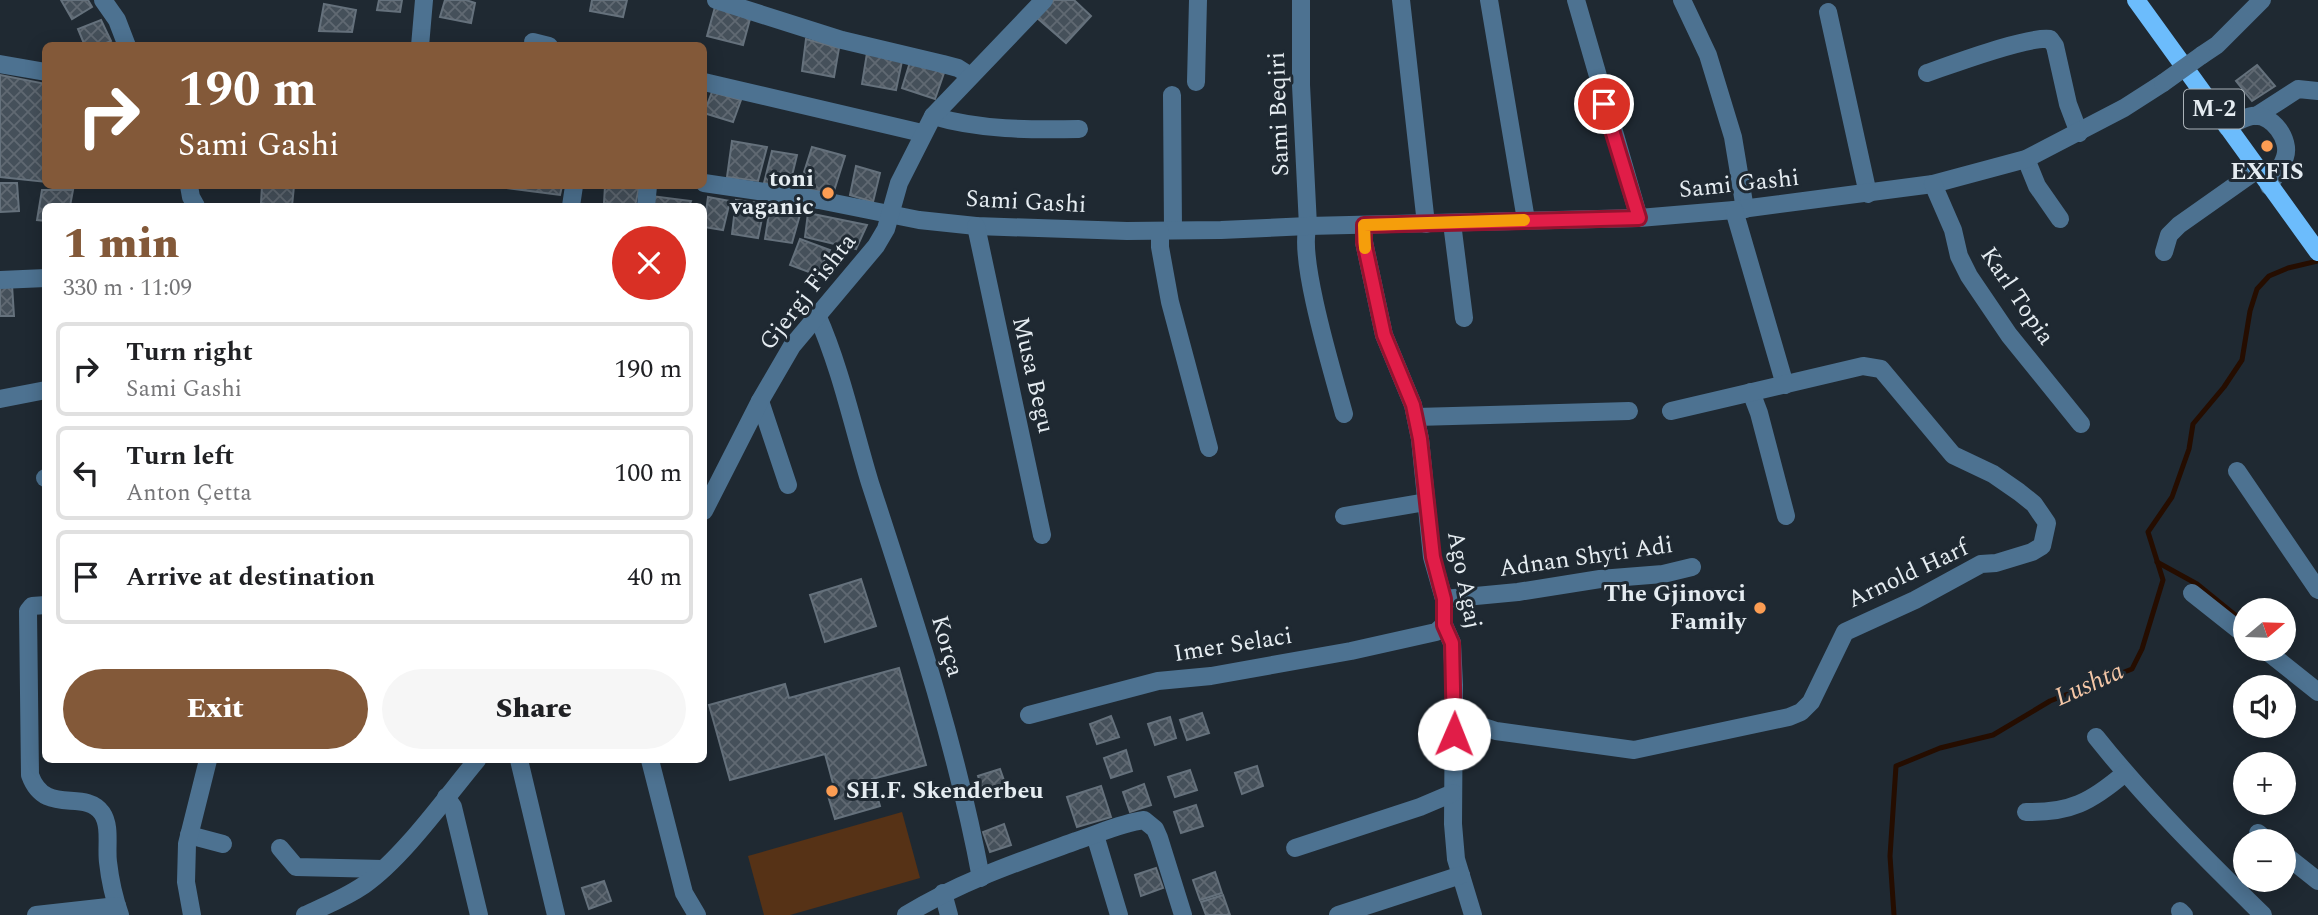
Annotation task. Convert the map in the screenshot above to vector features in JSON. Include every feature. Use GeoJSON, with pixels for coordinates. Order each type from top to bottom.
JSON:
{"type":"FeatureCollection","features":[{"type":"Feature","properties":{"kind":"main road","name":"M-2"},"geometry":{"type":"LineString","coordinates":[[2136,0],[2318,253]]}},
{"type":"Feature","properties":{"kind":"street"},"geometry":{"type":"LineString","coordinates":[[103,0],[117,20],[125,42]]}},
{"type":"Feature","properties":{"kind":"street"},"geometry":{"type":"LineString","coordinates":[[420,42],[424,0]]}},
{"type":"Feature","properties":{"kind":"street"},"geometry":{"type":"LineString","coordinates":[[716,0],[842,40],[943,64],[970,75]]}},
{"type":"Feature","properties":{"kind":"street","name":"Gjergj Fishta"},"geometry":{"type":"LineString","coordinates":[[707,505],[760,401],[792,346],[876,246],[886,229],[899,183],[922,133],[933,116],[1044,0]]}},
{"type":"Feature","properties":{"kind":"street"},"geometry":{"type":"LineString","coordinates":[[1196,82],[1198,0]]}},
{"type":"Feature","properties":{"kind":"street","name":"Sami Beqiri"},"geometry":{"type":"LineString","coordinates":[[1301,0],[1301,85],[1308,226],[1304,239],[1320,326],[1344,414]]}},
{"type":"Feature","properties":{"kind":"street"},"geometry":{"type":"LineString","coordinates":[[1401,0],[1426,223]]}},
{"type":"Feature","properties":{"kind":"street"},"geometry":{"type":"LineString","coordinates":[[1489,0],[1526,220]]}},
{"type":"Feature","properties":{"kind":"street"},"geometry":{"type":"LineString","coordinates":[[1576,0],[1639,218]]}},
{"type":"Feature","properties":{"kind":"street"},"geometry":{"type":"LineString","coordinates":[[1682,0],[1708,55],[1733,137],[1739,210],[1785,385]]}},
{"type":"Feature","properties":{"kind":"street","name":"Sami Gashi"},"geometry":{"type":"LineString","coordinates":[[707,183],[891,213],[919,220],[976,226],[1221,230],[1639,218],[1739,210],[1933,184],[2026,159],[2079,133],[2163,83],[2217,45],[2262,0]]}},
{"type":"Feature","properties":{"kind":"street"},"geometry":{"type":"LineString","coordinates":[[1828,12],[1868,194]]}},
{"type":"Feature","properties":{"kind":"street"},"geometry":{"type":"LineString","coordinates":[[1927,73],[2031,41],[2050,39],[2055,46],[2068,104],[2079,133]]}},
{"type":"Feature","properties":{"kind":"street"},"geometry":{"type":"LineString","coordinates":[[0,64],[42,71]]}},
{"type":"Feature","properties":{"kind":"street"},"geometry":{"type":"LineString","coordinates":[[707,83],[922,133]]}},
{"type":"Feature","properties":{"kind":"street"},"geometry":{"type":"LineString","coordinates":[[2227,127],[2256,116],[2298,89],[2318,91]]}},
{"type":"Feature","properties":{"kind":"street"},"geometry":{"type":"LineString","coordinates":[[1172,95],[1167,230],[1160,247],[1170,302],[1209,448]]}},
{"type":"Feature","properties":{"kind":"street"},"geometry":{"type":"LineString","coordinates":[[933,116],[950,121],[1001,127],[1079,129]]}},
{"type":"Feature","properties":{"kind":"street"},"geometry":{"type":"LineString","coordinates":[[2256,116],[2273,123],[2287,143],[2285,159],[2269,186]]}},
{"type":"Feature","properties":{"kind":"street"},"geometry":{"type":"LineString","coordinates":[[2026,159],[2037,186],[2060,219]]}},
{"type":"Feature","properties":{"kind":"street"},"geometry":{"type":"LineString","coordinates":[[2164,252],[2169,235],[2179,225],[2257,170]]}},
{"type":"Feature","properties":{"kind":"street","name":"Karl Topia"},"geometry":{"type":"LineString","coordinates":[[1933,184],[1969,276],[2009,335],[2081,424]]}},
{"type":"Feature","properties":{"kind":"street"},"geometry":{"type":"LineString","coordinates":[[1452,223],[1464,318]]}},
{"type":"Feature","properties":{"kind":"street","name":"Ago Agaj"},"geometry":{"type":"LineString","coordinates":[[1364,225],[1364,242],[1384,335],[1400,370],[1416,417],[1420,439],[1433,557],[1444,599],[1444,625],[1452,643],[1456,859],[1473,915]]}},
{"type":"Feature","properties":{"kind":"street","name":"Musa Begu"},"geometry":{"type":"LineString","coordinates":[[976,226],[1042,535]]}},
{"type":"Feature","properties":{"kind":"street"},"geometry":{"type":"LineString","coordinates":[[0,280],[42,278]]}},
{"type":"Feature","properties":{"kind":"street","name":"Korça"},"geometry":{"type":"LineString","coordinates":[[817,315],[828,340],[925,654],[975,843],[981,878]]}},
{"type":"Feature","properties":{"kind":"street","name":"Arnold Harf"},"geometry":{"type":"LineString","coordinates":[[1454,717],[1496,731],[1634,750],[1789,717],[1801,712],[1811,702],[1845,632],[1915,600],[1981,564],[1996,563],[2032,552],[2042,546],[2047,523],[2034,504],[1993,474],[1953,455],[1881,369],[1863,366],[1671,411]]}},
{"type":"Feature","properties":{"kind":"street"},"geometry":{"type":"LineString","coordinates":[[0,399],[42,391]]}},
{"type":"Feature","properties":{"kind":"street"},"geometry":{"type":"LineString","coordinates":[[1751,392],[1787,516]]}},
{"type":"Feature","properties":{"kind":"street"},"geometry":{"type":"LineString","coordinates":[[760,401],[788,485]]}},
{"type":"Feature","properties":{"kind":"street"},"geometry":{"type":"LineString","coordinates":[[1416,417],[1629,411]]}},
{"type":"Feature","properties":{"kind":"street"},"geometry":{"type":"LineString","coordinates":[[2237,471],[2318,590]]}},
{"type":"Feature","properties":{"kind":"street","name":"Ago Agaj"},"geometry":{"type":"LineString","coordinates":[[1344,516],[1426,502]]}},
{"type":"Feature","properties":{"kind":"street","name":"Adnan Shyti Adi"},"geometry":{"type":"LineString","coordinates":[[1444,599],[1518,592],[1600,579],[1663,574],[1692,567]]}},
{"type":"Feature","properties":{"kind":"street"},"geometry":{"type":"LineString","coordinates":[[2192,593],[2233,625]]}},
{"type":"Feature","properties":{"kind":"street"},"geometry":{"type":"LineString","coordinates":[[36,915],[119,911],[108,862],[107,835],[102,813],[94,806],[83,803],[54,800],[34,786],[29,760],[37,649],[29,611],[32,606],[42,605]]}},
{"type":"Feature","properties":{"kind":"street","name":"Imer Selaci"},"geometry":{"type":"LineString","coordinates":[[1029,715],[1127,687],[1211,676],[1351,651],[1436,632],[1444,625]]}},
{"type":"Feature","properties":{"kind":"street"},"geometry":{"type":"LineString","coordinates":[[2280,662],[2318,692]]}},
{"type":"Feature","properties":{"kind":"street"},"geometry":{"type":"LineString","coordinates":[[2096,737],[2125,773],[2189,842],[2263,915]]}},
{"type":"Feature","properties":{"kind":"street"},"geometry":{"type":"LineString","coordinates":[[192,915],[186,882],[189,835],[207,763]]}},
{"type":"Feature","properties":{"kind":"street"},"geometry":{"type":"LineString","coordinates":[[305,915],[338,900],[365,884],[383,869],[474,763]]}},
{"type":"Feature","properties":{"kind":"street"},"geometry":{"type":"LineString","coordinates":[[520,763],[556,915]]}},
{"type":"Feature","properties":{"kind":"street"},"geometry":{"type":"LineString","coordinates":[[651,763],[684,893],[697,915]]}},
{"type":"Feature","properties":{"kind":"street"},"geometry":{"type":"LineString","coordinates":[[2026,812],[2052,813],[2076,806],[2106,789],[2125,773]]}},
{"type":"Feature","properties":{"kind":"street"},"geometry":{"type":"LineString","coordinates":[[1295,848],[1360,828],[1453,793]]}},
{"type":"Feature","properties":{"kind":"street"},"geometry":{"type":"LineString","coordinates":[[446,797],[453,807],[478,915]]}},
{"type":"Feature","properties":{"kind":"street"},"geometry":{"type":"LineString","coordinates":[[906,915],[943,893],[1095,835],[1144,820],[1150,823],[1159,838],[1183,915]]}},
{"type":"Feature","properties":{"kind":"street"},"geometry":{"type":"LineString","coordinates":[[189,835],[223,844]]}},
{"type":"Feature","properties":{"kind":"street"},"geometry":{"type":"LineString","coordinates":[[1095,835],[1118,915]]}},
{"type":"Feature","properties":{"kind":"street"},"geometry":{"type":"LineString","coordinates":[[280,848],[296,867],[383,869]]}},
{"type":"Feature","properties":{"kind":"street"},"geometry":{"type":"LineString","coordinates":[[2296,864],[2318,881]]}},
{"type":"Feature","properties":{"kind":"street"},"geometry":{"type":"LineString","coordinates":[[1338,915],[1461,875]]}},
{"type":"Feature","properties":{"kind":"street"},"geometry":{"type":"LineString","coordinates":[[943,893],[949,915]]}},
{"type":"Feature","properties":{"kind":"shaded area"},"geometry":{"type":"Polygon","coordinates":[[[902,812],[920,878],[790,915],[764,915],[748,856],[902,812]]]}},
{"type":"Feature","properties":{"kind":"building"},"geometry":{"type":"Polygon","coordinates":[[[61,0],[88,0],[92,7],[72,19],[61,0]]]}},
{"type":"Feature","properties":{"kind":"building"},"geometry":{"type":"Polygon","coordinates":[[[379,0],[402,0],[400,12],[377,10],[379,0]]]}},
{"type":"Feature","properties":{"kind":"building"},"geometry":{"type":"Polygon","coordinates":[[[445,0],[475,3],[471,23],[440,17],[445,0]]]}},
{"type":"Feature","properties":{"kind":"building"},"geometry":{"type":"Polygon","coordinates":[[[592,0],[627,0],[623,17],[590,11],[592,0]]]}},
{"type":"Feature","properties":{"kind":"building"},"geometry":{"type":"Polygon","coordinates":[[[1054,0],[1074,0],[1091,16],[1066,43],[1037,18],[1054,0]]]}},
{"type":"Feature","properties":{"kind":"building"},"geometry":{"type":"Polygon","coordinates":[[[324,4],[356,10],[352,32],[319,31],[324,4]]]}},
{"type":"Feature","properties":{"kind":"building"},"geometry":{"type":"Polygon","coordinates":[[[715,7],[750,19],[743,45],[707,36],[715,7]]]}},
{"type":"Feature","properties":{"kind":"building"},"geometry":{"type":"Polygon","coordinates":[[[101,20],[111,41],[83,42],[78,29],[101,20]]]}},
{"type":"Feature","properties":{"kind":"building"},"geometry":{"type":"Polygon","coordinates":[[[806,39],[839,48],[834,77],[802,71],[806,39]]]}},
{"type":"Feature","properties":{"kind":"building"},"geometry":{"type":"Polygon","coordinates":[[[867,53],[902,61],[896,90],[862,84],[867,53]]]}},
{"type":"Feature","properties":{"kind":"building"},"geometry":{"type":"Polygon","coordinates":[[[910,62],[944,73],[935,99],[902,88],[910,62]]]}},
{"type":"Feature","properties":{"kind":"building"},"geometry":{"type":"Polygon","coordinates":[[[2257,65],[2275,86],[2252,101],[2236,81],[2257,65]]]}},
{"type":"Feature","properties":{"kind":"building"},"geometry":{"type":"Polygon","coordinates":[[[0,75],[42,83],[42,182],[0,177],[0,75]]]}},
{"type":"Feature","properties":{"kind":"building"},"geometry":{"type":"Polygon","coordinates":[[[712,92],[741,100],[733,122],[707,114],[712,92]]]}},
{"type":"Feature","properties":{"kind":"building"},"geometry":{"type":"Polygon","coordinates":[[[732,141],[767,147],[758,181],[727,177],[732,141]]]}},
{"type":"Feature","properties":{"kind":"building"},"geometry":{"type":"Polygon","coordinates":[[[812,147],[845,156],[833,194],[799,188],[812,147]]]}},
{"type":"Feature","properties":{"kind":"building"},"geometry":{"type":"Polygon","coordinates":[[[772,151],[797,155],[789,188],[764,183],[772,151]]]}},
{"type":"Feature","properties":{"kind":"building"},"geometry":{"type":"Polygon","coordinates":[[[856,166],[880,173],[873,202],[850,195],[856,166]]]}},
{"type":"Feature","properties":{"kind":"building"},"geometry":{"type":"Polygon","coordinates":[[[0,183],[17,183],[19,211],[0,212],[0,183]]]}},
{"type":"Feature","properties":{"kind":"building"},"geometry":{"type":"Polygon","coordinates":[[[262,189],[294,189],[292,203],[261,203],[262,189]]]}},
{"type":"Feature","properties":{"kind":"building"},"geometry":{"type":"Polygon","coordinates":[[[515,189],[561,189],[560,195],[515,189]]]}},
{"type":"Feature","properties":{"kind":"building"},"geometry":{"type":"Polygon","coordinates":[[[605,189],[639,189],[636,203],[604,203],[605,189]]]}},
{"type":"Feature","properties":{"kind":"building"},"geometry":{"type":"Polygon","coordinates":[[[42,190],[73,190],[71,203],[42,203],[42,221],[37,220],[42,190]]]}},
{"type":"Feature","properties":{"kind":"building"},"geometry":{"type":"Polygon","coordinates":[[[651,196],[691,201],[690,203],[650,203],[651,196]]]}},
{"type":"Feature","properties":{"kind":"building"},"geometry":{"type":"Polygon","coordinates":[[[708,197],[730,201],[723,230],[707,227],[708,197]]]}},
{"type":"Feature","properties":{"kind":"building"},"geometry":{"type":"Polygon","coordinates":[[[736,200],[765,204],[758,238],[732,234],[736,200]]]}},
{"type":"Feature","properties":{"kind":"building"},"geometry":{"type":"Polygon","coordinates":[[[770,207],[801,211],[792,243],[765,239],[770,207]]]}},
{"type":"Feature","properties":{"kind":"building"},"geometry":{"type":"Polygon","coordinates":[[[808,213],[867,225],[856,249],[805,237],[808,213]]]}},
{"type":"Feature","properties":{"kind":"building"},"geometry":{"type":"Polygon","coordinates":[[[800,239],[830,250],[817,275],[790,265],[800,239]]]}},
{"type":"Feature","properties":{"kind":"building"},"geometry":{"type":"Polygon","coordinates":[[[12,285],[14,316],[0,316],[0,287],[12,285]]]}},
{"type":"Feature","properties":{"kind":"building"},"geometry":{"type":"Polygon","coordinates":[[[861,579],[876,626],[825,642],[810,595],[861,579]]]}},
{"type":"Feature","properties":{"kind":"building","name":"SH.F. Skenderbeu"},"geometry":{"type":"Polygon","coordinates":[[[899,668],[926,765],[872,779],[880,806],[835,819],[826,789],[834,787],[825,754],[730,780],[709,705],[785,684],[789,698],[899,668]]]}},
{"type":"Feature","properties":{"kind":"building"},"geometry":{"type":"Polygon","coordinates":[[[1202,713],[1209,733],[1187,740],[1180,720],[1202,713]]]}},
{"type":"Feature","properties":{"kind":"building"},"geometry":{"type":"Polygon","coordinates":[[[1111,716],[1119,737],[1097,744],[1090,724],[1111,716]]]}},
{"type":"Feature","properties":{"kind":"building"},"geometry":{"type":"Polygon","coordinates":[[[1170,717],[1176,738],[1155,745],[1148,724],[1170,717]]]}},
{"type":"Feature","properties":{"kind":"building"},"geometry":{"type":"Polygon","coordinates":[[[1126,750],[1132,771],[1111,778],[1104,758],[1126,750]]]}},
{"type":"Feature","properties":{"kind":"building"},"geometry":{"type":"Polygon","coordinates":[[[1257,766],[1263,786],[1242,794],[1235,773],[1257,766]]]}},
{"type":"Feature","properties":{"kind":"building"},"geometry":{"type":"Polygon","coordinates":[[[1000,769],[1007,789],[985,797],[978,776],[1000,769]]]}},
{"type":"Feature","properties":{"kind":"building"},"geometry":{"type":"Polygon","coordinates":[[[1190,770],[1197,790],[1175,797],[1168,777],[1190,770]]]}},
{"type":"Feature","properties":{"kind":"building"},"geometry":{"type":"Polygon","coordinates":[[[1144,784],[1151,805],[1130,812],[1123,792],[1144,784]]]}},
{"type":"Feature","properties":{"kind":"building"},"geometry":{"type":"Polygon","coordinates":[[[1101,786],[1111,817],[1077,827],[1067,797],[1101,786]]]}},
{"type":"Feature","properties":{"kind":"building"},"geometry":{"type":"Polygon","coordinates":[[[1196,805],[1203,826],[1181,833],[1174,812],[1196,805]]]}},
{"type":"Feature","properties":{"kind":"building"},"geometry":{"type":"Polygon","coordinates":[[[1004,824],[1011,845],[990,852],[983,832],[1004,824]]]}},
{"type":"Feature","properties":{"kind":"building"},"geometry":{"type":"Polygon","coordinates":[[[1156,868],[1163,888],[1141,896],[1135,875],[1156,868]]]}},
{"type":"Feature","properties":{"kind":"building"},"geometry":{"type":"Polygon","coordinates":[[[1215,872],[1222,893],[1200,900],[1193,880],[1215,872]]]}},
{"type":"Feature","properties":{"kind":"building"},"geometry":{"type":"Polygon","coordinates":[[[604,881],[611,901],[589,909],[582,888],[604,881]]]}},
{"type":"Feature","properties":{"kind":"building"},"geometry":{"type":"Polygon","coordinates":[[[1223,895],[1230,915],[1206,915],[1201,902],[1223,895]]]}},
{"type":"Feature","properties":{"kind":"waterway","name":"Lushta"},"geometry":{"type":"LineString","coordinates":[[1894,915],[1890,856],[1896,766],[1940,748],[1993,735],[2050,701],[2132,669],[2142,649],[2163,580],[2148,532],[2172,497],[2189,449],[2193,424],[2224,387],[2242,360],[2250,311],[2257,289],[2269,276],[2318,261]]}},
{"type":"Feature","properties":{"kind":"waterway"},"geometry":{"type":"LineString","coordinates":[[2157,562],[2197,584],[2233,613]]}},
{"type":"Feature","properties":{"kind":"slow traffic"},"geometry":{"type":"LineString","coordinates":[[1365,248],[1364,225],[1524,220]]}},
{"type":"Feature","properties":{"kind":"place","name":"EXFIS"},"geometry":{"type":"Point","coordinates":[2267,146]}},
{"type":"Feature","properties":{"kind":"place","name":"toni vaganic"},"geometry":{"type":"Point","coordinates":[828,193]}},
{"type":"Feature","properties":{"kind":"place","name":"The Gjinovci Family"},"geometry":{"type":"Point","coordinates":[1760,608]}},
{"type":"Feature","properties":{"kind":"place","name":"SH.F. Skenderbeu"},"geometry":{"type":"Point","coordinates":[832,791]}},
{"type":"Feature","properties":{"kind":"route"},"geometry":{"type":"LineString","coordinates":[[1454,734],[1452,643],[1444,625],[1444,599],[1433,557],[1420,439],[1413,405],[1384,335],[1370,276],[1364,225],[1639,218],[1604,104]]}}]}
